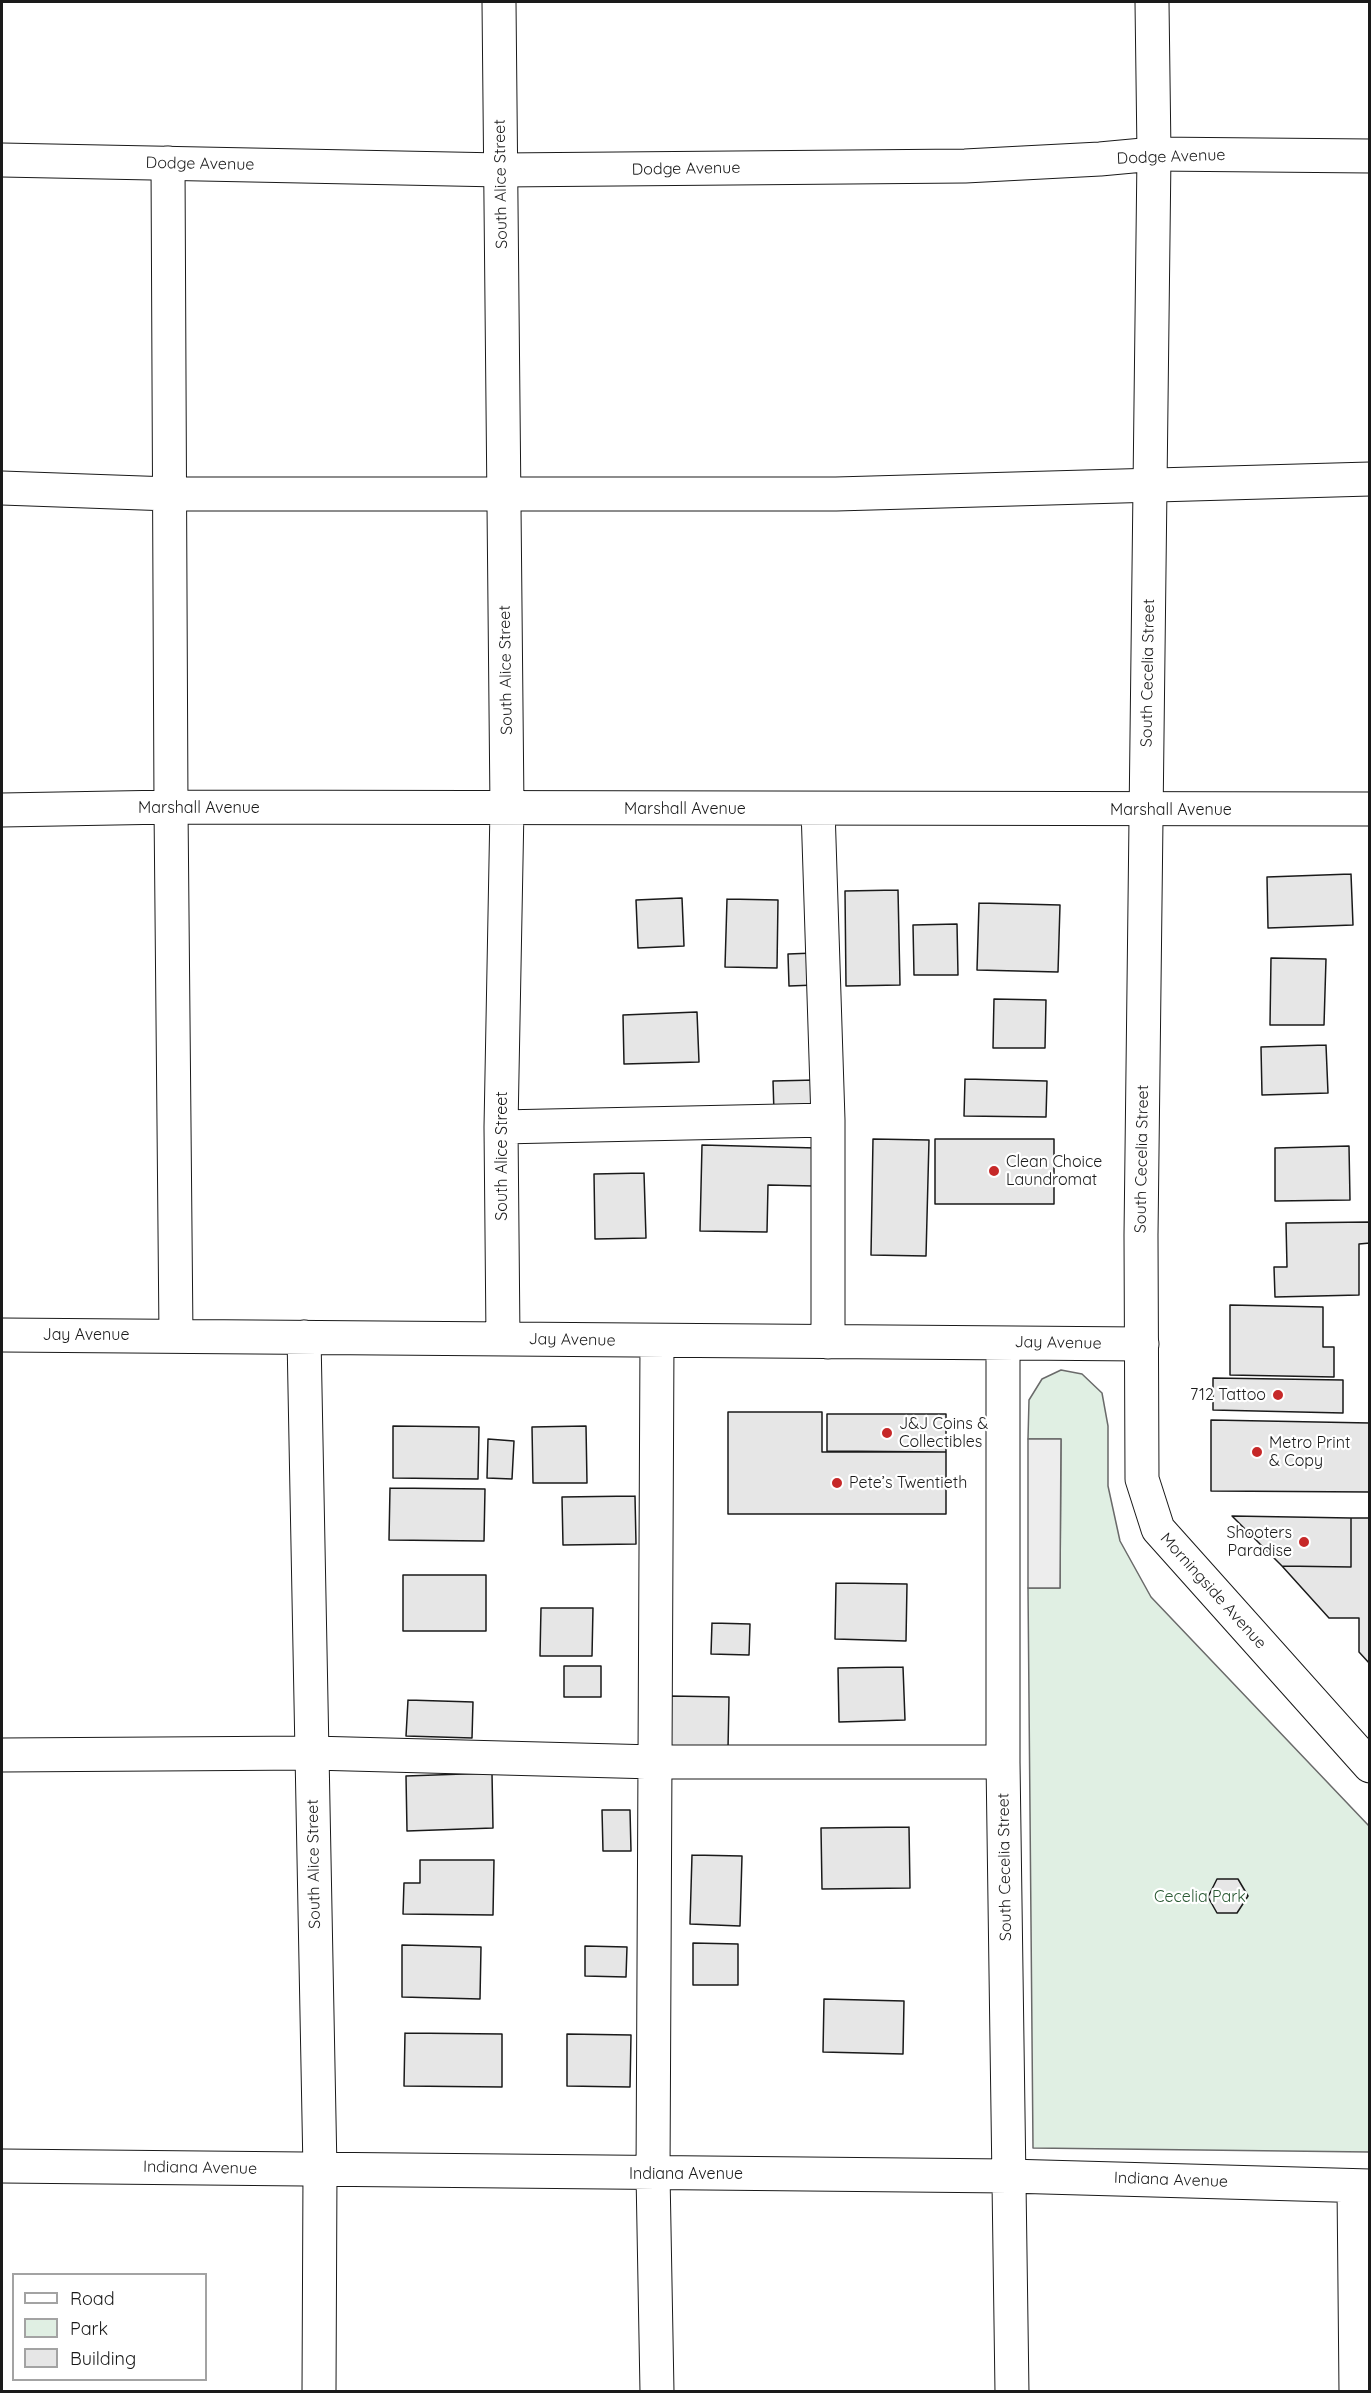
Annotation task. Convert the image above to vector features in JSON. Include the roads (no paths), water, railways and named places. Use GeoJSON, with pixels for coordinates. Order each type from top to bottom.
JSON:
{"type":"FeatureCollection","features":[{"type":"Feature","properties":{"kind":"street","name":"South Alice Street"},"geometry":{"type":"LineString","coordinates":[[499,2],[507,808],[501,1127],[503,1339]]}},
{"type":"Feature","properties":{"kind":"street","name":"South Cecelia Street"},"geometry":{"type":"LineString","coordinates":[[1142,1344],[1141,1210],[1154,154],[1152,2]]}},
{"type":"Feature","properties":{"kind":"street","name":"Dodge Avenue"},"geometry":{"type":"LineString","coordinates":[[2,160],[501,170],[965,166],[1154,154],[1370,156]]}},
{"type":"Feature","properties":{"kind":"street"},"geometry":{"type":"LineString","coordinates":[[168,163],[176,1336]]}},
{"type":"Feature","properties":{"kind":"street"},"geometry":{"type":"LineString","coordinates":[[2,488],[170,494],[836,494],[1370,479]]}},
{"type":"Feature","properties":{"kind":"street","name":"Marshall Avenue"},"geometry":{"type":"LineString","coordinates":[[2,810],[171,807],[1370,809]]}},
{"type":"Feature","properties":{"kind":"street"},"geometry":{"type":"LineString","coordinates":[[818,809],[828,1120],[828,1342]]}},
{"type":"Feature","properties":{"kind":"street"},"geometry":{"type":"LineString","coordinates":[[501,1127],[828,1120]]}},
{"type":"Feature","properties":{"kind":"street","name":"Jay Avenue"},"geometry":{"type":"LineString","coordinates":[[2,1335],[1142,1344]]}},
{"type":"Feature","properties":{"kind":"street","name":"South Alice Street"},"geometry":{"type":"LineString","coordinates":[[304,1337],[320,2170],[319,2391]]}},
{"type":"Feature","properties":{"kind":"street"},"geometry":{"type":"LineString","coordinates":[[657,1341],[653,2174],[657,2391]]}},
{"type":"Feature","properties":{"kind":"street","name":"South Cecelia Street"},"geometry":{"type":"LineString","coordinates":[[1004,1342],[1004,1762],[1012,2391]]}},
{"type":"Feature","properties":{"kind":"street","name":"Morningside Avenue"},"geometry":{"type":"LineString","coordinates":[[1142,1344],[1142,1479],[1158,1529],[1370,1766]]}},
{"type":"Feature","properties":{"kind":"street"},"geometry":{"type":"LineString","coordinates":[[2,1755],[312,1752],[655,1762],[1004,1762]]}},
{"type":"Feature","properties":{"kind":"street","name":"Indiana Avenue"},"geometry":{"type":"LineString","coordinates":[[2,2166],[1008,2176],[1362,2186]]}},
{"type":"Feature","properties":{"kind":"street"},"geometry":{"type":"LineString","coordinates":[[1356,2391],[1362,2186]]}},
{"type":"Feature","properties":{"kind":"place","name":"Clean Choice Laundromat"},"geometry":{"type":"Point","coordinates":[994,1171]}},
{"type":"Feature","properties":{"kind":"place","name":"712 Tattoo"},"geometry":{"type":"Point","coordinates":[1278,1395]}},
{"type":"Feature","properties":{"kind":"place","name":"J&J Coins & Collectibles"},"geometry":{"type":"Point","coordinates":[887,1433]}},
{"type":"Feature","properties":{"kind":"place","name":"Metro Print & Copy"},"geometry":{"type":"Point","coordinates":[1257,1452]}},
{"type":"Feature","properties":{"kind":"place","name":"Pete’s Twentieth"},"geometry":{"type":"Point","coordinates":[837,1483]}},
{"type":"Feature","properties":{"kind":"place","name":"Shooters Paradise"},"geometry":{"type":"Point","coordinates":[1304,1542]}},
{"type":"Feature","properties":{"kind":"park label","name":"Cecelia Park"},"geometry":{"type":"Point","coordinates":[1200,1897]}}]}
